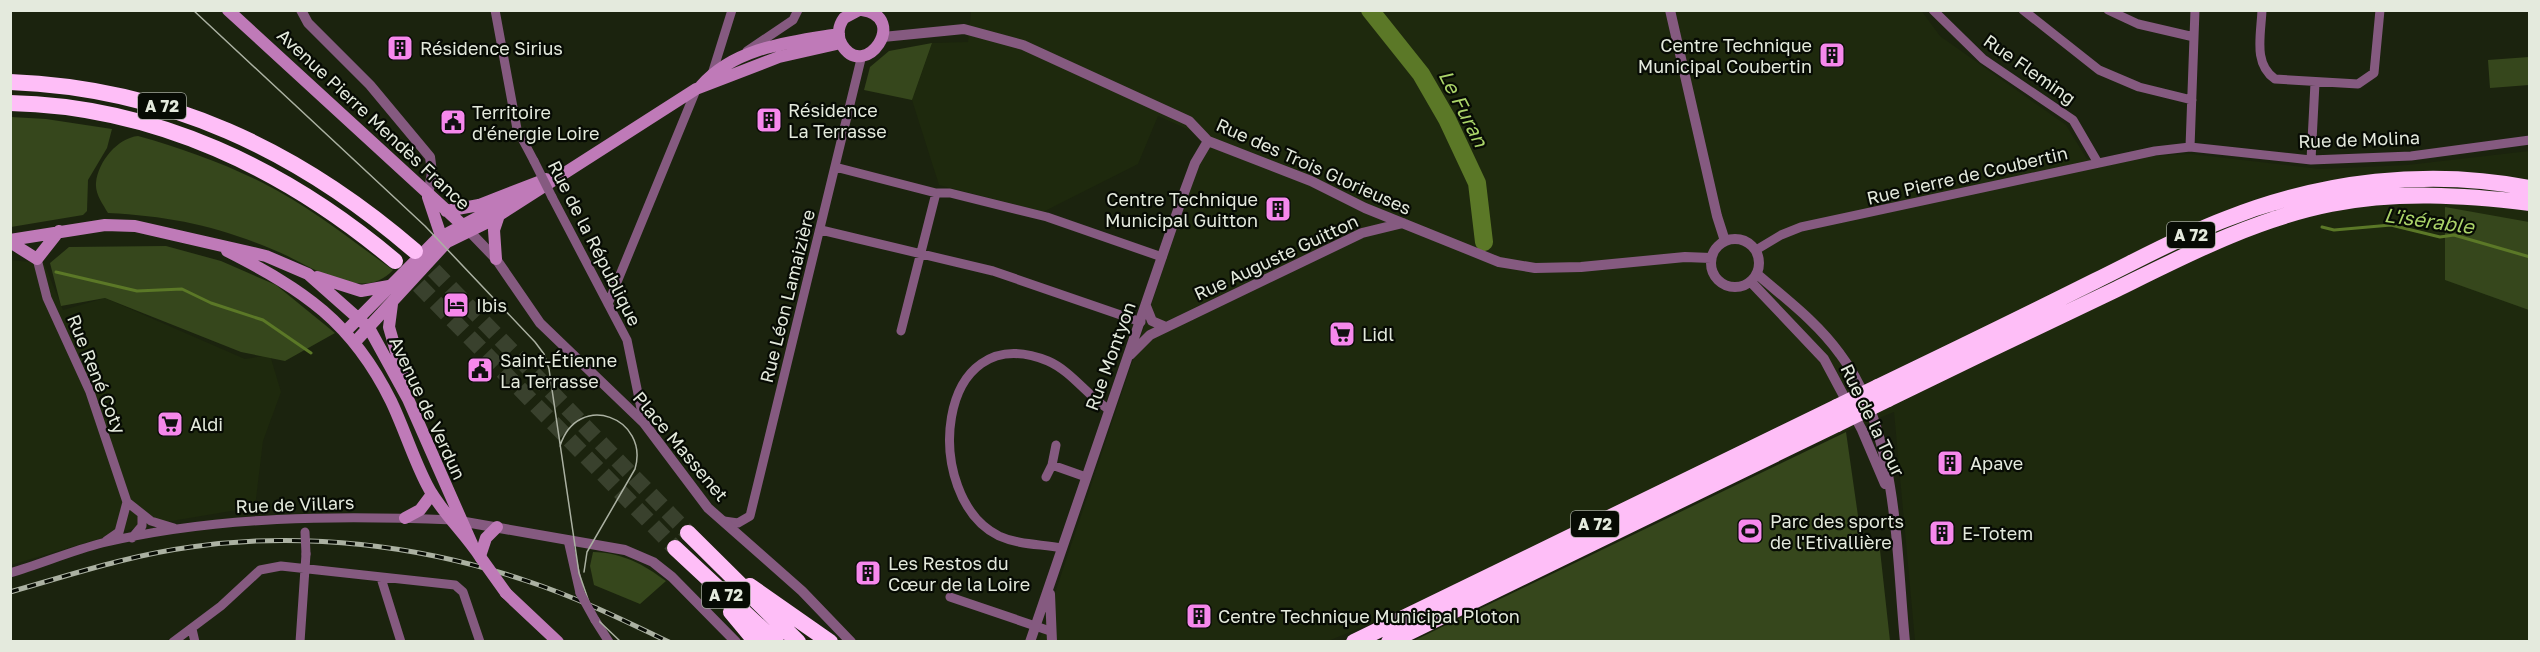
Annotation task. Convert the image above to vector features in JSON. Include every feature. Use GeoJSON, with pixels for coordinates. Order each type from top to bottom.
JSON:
{"type":"FeatureCollection","features":[{"type":"Feature","properties":{"kind":"highway","name":"A 72"},"geometry":{"type":"LineString","coordinates":[[10,82],[56,85],[127,97],[215,124],[277,153],[318,177],[366,210],[415,251]]}},
{"type":"Feature","properties":{"kind":"highway","name":"A 72"},"geometry":{"type":"LineString","coordinates":[[10,103],[85,109],[136,120],[185,135],[243,159],[307,194],[358,230],[395,261]]}},
{"type":"Feature","properties":{"kind":"highway","name":"A 72"},"geometry":{"type":"LineString","coordinates":[[1389,642],[2190,235],[2277,201],[2343,186],[2409,178],[2480,180],[2529,188]]}},
{"type":"Feature","properties":{"kind":"highway","name":"A 72"},"geometry":{"type":"LineString","coordinates":[[1883,393],[2260,223],[2331,204],[2399,196],[2464,195],[2529,203]]}},
{"type":"Feature","properties":{"kind":"highway","name":"A 72"},"geometry":{"type":"LineString","coordinates":[[1354,642],[1837,416]]}},
{"type":"Feature","properties":{"kind":"highway","name":"A 72"},"geometry":{"type":"LineString","coordinates":[[688,533],[798,642]]}},
{"type":"Feature","properties":{"kind":"highway","name":"A 72"},"geometry":{"type":"LineString","coordinates":[[756,642],[675,548],[776,642]]}},
{"type":"Feature","properties":{"kind":"highway"},"geometry":{"type":"LineString","coordinates":[[720,565],[830,642]]}},
{"type":"Feature","properties":{"kind":"main road","name":"Avenue Pierre Mendès France"},"geometry":{"type":"LineString","coordinates":[[228,10],[465,228]]}},
{"type":"Feature","properties":{"kind":"main road"},"geometry":{"type":"LineString","coordinates":[[860,12],[881,22],[883,37],[874,51],[862,55],[849,52],[840,39],[841,23],[860,12]]}},
{"type":"Feature","properties":{"kind":"main road"},"geometry":{"type":"LineString","coordinates":[[698,88],[712,74],[741,56],[840,39]]}},
{"type":"Feature","properties":{"kind":"main road"},"geometry":{"type":"LineString","coordinates":[[346,331],[441,236],[499,215],[698,88],[779,57],[840,39]]}},
{"type":"Feature","properties":{"kind":"main road"},"geometry":{"type":"LineString","coordinates":[[356,341],[447,242],[465,228],[573,168]]}},
{"type":"Feature","properties":{"kind":"main road"},"geometry":{"type":"LineString","coordinates":[[446,211],[479,205],[561,174]]}},
{"type":"Feature","properties":{"kind":"main road"},"geometry":{"type":"LineString","coordinates":[[428,196],[441,236]]}},
{"type":"Feature","properties":{"kind":"main road"},"geometry":{"type":"LineString","coordinates":[[496,259],[494,230],[499,215]]}},
{"type":"Feature","properties":{"kind":"main road","name":"Avenue de Verdun"},"geometry":{"type":"LineString","coordinates":[[10,241],[105,225],[135,226],[207,240],[266,256],[308,274],[360,317],[369,328],[408,399],[458,520],[472,544],[506,593],[558,642]]}},
{"type":"Feature","properties":{"kind":"main road"},"geometry":{"type":"LineString","coordinates":[[10,241],[37,259],[59,231]]}},
{"type":"Feature","properties":{"kind":"main road","name":"Avenue de Verdun"},"geometry":{"type":"LineString","coordinates":[[207,240],[270,273],[312,301],[356,341],[391,401],[432,494],[458,520]]}},
{"type":"Feature","properties":{"kind":"main road"},"geometry":{"type":"LineString","coordinates":[[308,274],[361,291],[391,286]]}},
{"type":"Feature","properties":{"kind":"main road"},"geometry":{"type":"LineString","coordinates":[[392,304],[389,327],[408,399]]}},
{"type":"Feature","properties":{"kind":"main road"},"geometry":{"type":"LineString","coordinates":[[405,518],[420,510],[432,494]]}},
{"type":"Feature","properties":{"kind":"main road"},"geometry":{"type":"LineString","coordinates":[[481,557],[486,538],[497,527]]}},
{"type":"Feature","properties":{"kind":"street"},"geometry":{"type":"LineString","coordinates":[[301,10],[308,23],[370,85],[430,157],[432,172],[428,196]]}},
{"type":"Feature","properties":{"kind":"street","name":"Rue de la République"},"geometry":{"type":"LineString","coordinates":[[495,10],[517,129],[627,340],[644,423]]}},
{"type":"Feature","properties":{"kind":"street"},"geometry":{"type":"LineString","coordinates":[[712,74],[732,10]]}},
{"type":"Feature","properties":{"kind":"street"},"geometry":{"type":"LineString","coordinates":[[741,56],[793,20],[798,10]]}},
{"type":"Feature","properties":{"kind":"street"},"geometry":{"type":"LineString","coordinates":[[1670,10],[1717,216],[1725,241]]}},
{"type":"Feature","properties":{"kind":"street","name":"Rue Fleming"},"geometry":{"type":"LineString","coordinates":[[1933,10],[1983,59],[2073,120],[2097,163]]}},
{"type":"Feature","properties":{"kind":"street"},"geometry":{"type":"LineString","coordinates":[[2023,10],[2099,70],[2139,87],[2192,100]]}},
{"type":"Feature","properties":{"kind":"street"},"geometry":{"type":"LineString","coordinates":[[2108,10],[2138,24],[2194,37]]}},
{"type":"Feature","properties":{"kind":"street"},"geometry":{"type":"LineString","coordinates":[[2190,147],[2195,10]]}},
{"type":"Feature","properties":{"kind":"street"},"geometry":{"type":"LineString","coordinates":[[2262,10],[2260,62],[2264,72],[2275,80],[2358,84],[2371,77],[2376,66],[2379,10]]}},
{"type":"Feature","properties":{"kind":"street","name":"Rue des Trois Glorieuses"},"geometry":{"type":"LineString","coordinates":[[883,37],[964,29],[1023,45],[1189,121],[1208,141],[1499,262],[1528,267],[1581,267],[1685,256],[1711,258]]}},
{"type":"Feature","properties":{"kind":"street","name":"Rue Léon Lamaizière"},"geometry":{"type":"LineString","coordinates":[[724,521],[738,523],[750,516],[862,55]]}},
{"type":"Feature","properties":{"kind":"street"},"geometry":{"type":"LineString","coordinates":[[2311,160],[2315,83]]}},
{"type":"Feature","properties":{"kind":"street"},"geometry":{"type":"LineString","coordinates":[[608,304],[698,88]]}},
{"type":"Feature","properties":{"kind":"street","name":"Rue de Molina"},"geometry":{"type":"LineString","coordinates":[[2190,147],[2311,160],[2411,156],[2529,140]]}},
{"type":"Feature","properties":{"kind":"street","name":"Rue Montyon"},"geometry":{"type":"LineString","coordinates":[[1030,642],[1108,409],[1141,322],[1195,163],[1208,141]]}},
{"type":"Feature","properties":{"kind":"street","name":"Rue Pierre de Coubertin"},"geometry":{"type":"LineString","coordinates":[[1756,250],[1781,235],[1801,227],[2097,163],[2190,147]]}},
{"type":"Feature","properties":{"kind":"street"},"geometry":{"type":"LineString","coordinates":[[835,167],[936,193],[950,193],[1047,217],[1162,257]]}},
{"type":"Feature","properties":{"kind":"street"},"geometry":{"type":"LineString","coordinates":[[901,331],[936,193]]}},
{"type":"Feature","properties":{"kind":"street"},"geometry":{"type":"LineString","coordinates":[[1362,233],[1366,222],[1365,208]]}},
{"type":"Feature","properties":{"kind":"street","name":"Rue Auguste Guitton"},"geometry":{"type":"LineString","coordinates":[[1125,361],[1150,335],[1166,327],[1362,233],[1403,223]]}},
{"type":"Feature","properties":{"kind":"street","name":"Place Massenet"},"geometry":{"type":"LineString","coordinates":[[465,228],[496,259],[540,322],[644,423],[708,508],[802,591],[851,642]]}},
{"type":"Feature","properties":{"kind":"street"},"geometry":{"type":"LineString","coordinates":[[820,230],[993,271],[1141,322]]}},
{"type":"Feature","properties":{"kind":"street"},"geometry":{"type":"LineString","coordinates":[[1725,241],[1746,241],[1756,250],[1760,265],[1754,278],[1741,287],[1726,286],[1715,277],[1711,258],[1714,251],[1725,241]]}},
{"type":"Feature","properties":{"kind":"street","name":"Rue René Coty"},"geometry":{"type":"LineString","coordinates":[[37,259],[47,298],[90,392],[127,502]]}},
{"type":"Feature","properties":{"kind":"street","name":"Rue de la Tour"},"geometry":{"type":"LineString","coordinates":[[1754,278],[1824,358],[1857,420],[1891,495]]}},
{"type":"Feature","properties":{"kind":"street","name":"Rue de la Tour"},"geometry":{"type":"LineString","coordinates":[[1754,278],[1816,325],[1840,354],[1854,375],[1879,435],[1891,482],[1905,642]]}},
{"type":"Feature","properties":{"kind":"street"},"geometry":{"type":"LineString","coordinates":[[1146,306],[1152,321],[1166,327]]}},
{"type":"Feature","properties":{"kind":"street"},"geometry":{"type":"LineString","coordinates":[[1062,548],[1017,542],[998,535],[970,510],[953,474],[949,431],[955,406],[972,369],[979,362],[1002,354],[1030,356],[1048,361],[1062,369],[1093,399],[1108,409]]}},
{"type":"Feature","properties":{"kind":"street"},"geometry":{"type":"LineString","coordinates":[[1046,477],[1052,465],[1056,445]]}},
{"type":"Feature","properties":{"kind":"street"},"geometry":{"type":"LineString","coordinates":[[1052,465],[1086,477]]}},
{"type":"Feature","properties":{"kind":"street"},"geometry":{"type":"LineString","coordinates":[[101,544],[119,532],[127,502],[151,521],[176,529]]}},
{"type":"Feature","properties":{"kind":"street"},"geometry":{"type":"LineString","coordinates":[[132,538],[142,526],[142,514]]}},
{"type":"Feature","properties":{"kind":"street","name":"Rue de Villars"},"geometry":{"type":"LineString","coordinates":[[10,573],[101,544],[176,529],[262,520],[405,518],[458,520],[625,550],[653,562],[672,577],[736,642]]}},
{"type":"Feature","properties":{"kind":"street"},"geometry":{"type":"LineString","coordinates":[[300,642],[306,569],[305,520]]}},
{"type":"Feature","properties":{"kind":"street"},"geometry":{"type":"LineString","coordinates":[[568,540],[580,593],[609,642]]}},
{"type":"Feature","properties":{"kind":"street"},"geometry":{"type":"LineString","coordinates":[[173,642],[192,629],[260,570],[281,567],[455,585],[463,591],[480,642]]}},
{"type":"Feature","properties":{"kind":"street"},"geometry":{"type":"LineString","coordinates":[[381,578],[401,642]]}},
{"type":"Feature","properties":{"kind":"street","name":"Rue Montyon"},"geometry":{"type":"LineString","coordinates":[[1050,586],[1051,636]]}},
{"type":"Feature","properties":{"kind":"street"},"geometry":{"type":"LineString","coordinates":[[950,597],[1035,626]]}},
{"type":"Feature","properties":{"kind":"street","name":"Rue Montyon"},"geometry":{"type":"LineString","coordinates":[[1035,626],[1051,636]]}},
{"type":"Feature","properties":{"kind":"street"},"geometry":{"type":"LineString","coordinates":[[192,629],[195,642]]}},
{"type":"Feature","properties":{"kind":"shaded area"},"geometry":{"type":"Polygon","coordinates":[[[1921,10],[1940,36],[2066,125],[2087,159],[2191,154],[2320,169],[2407,165],[2529,151],[2529,641],[1915,641],[1894,412],[1328,641],[1039,641],[1207,138],[1158,116],[1138,164],[1043,212],[939,185],[912,100],[932,43],[968,42],[971,11],[1921,10]]]}},
{"type":"Feature","properties":{"kind":"shaded area"},"geometry":{"type":"Polygon","coordinates":[[[932,43],[912,100],[864,90],[870,67],[889,51],[932,43]]]}},
{"type":"Feature","properties":{"kind":"shaded area"},"geometry":{"type":"Polygon","coordinates":[[[2529,57],[2529,85],[2490,88],[2488,60],[2529,57]]]}},
{"type":"Feature","properties":{"kind":"shaded area"},"geometry":{"type":"Polygon","coordinates":[[[11,117],[46,119],[112,129],[107,148],[88,180],[87,211],[83,215],[11,227],[11,117]]]}},
{"type":"Feature","properties":{"kind":"shaded area"},"geometry":{"type":"Polygon","coordinates":[[[138,136],[202,156],[263,183],[313,213],[393,270],[385,277],[371,283],[345,281],[274,250],[213,229],[173,220],[108,213],[96,187],[101,167],[116,146],[138,136]]]}},
{"type":"Feature","properties":{"kind":"shaded area"},"geometry":{"type":"Polygon","coordinates":[[[2445,207],[2529,222],[2529,310],[2445,280],[2445,207]]]}},
{"type":"Feature","properties":{"kind":"shaded area"},"geometry":{"type":"Polygon","coordinates":[[[166,246],[221,261],[276,285],[335,333],[285,361],[241,352],[105,298],[61,306],[50,263],[69,247],[166,246]]]}},
{"type":"Feature","properties":{"kind":"shaded area"},"geometry":{"type":"Polygon","coordinates":[[[10,260],[44,263],[63,310],[105,298],[245,359],[270,355],[281,392],[263,441],[255,507],[142,526],[11,565],[10,260]]]}},
{"type":"Feature","properties":{"kind":"shaded area","name":"Parc des sports de l'Etivallière"},"geometry":{"type":"Polygon","coordinates":[[[1846,432],[1862,544],[1873,543],[1880,550],[1890,641],[1413,641],[1846,432]]]}},
{"type":"Feature","properties":{"kind":"shaded area"},"geometry":{"type":"Polygon","coordinates":[[[593,552],[632,560],[666,581],[640,604],[594,585],[590,566],[593,552]]]}},
{"type":"Feature","properties":{"kind":"waterway","name":"Le Furan"},"geometry":{"type":"LineString","coordinates":[[1370,10],[1421,74],[1447,119],[1477,183],[1484,242]]}},
{"type":"Feature","properties":{"kind":"waterway","name":"L'isérable"},"geometry":{"type":"LineString","coordinates":[[2322,227],[2334,230],[2391,225],[2440,237],[2454,235],[2530,257]]}},
{"type":"Feature","properties":{"kind":"waterway"},"geometry":{"type":"LineString","coordinates":[[56,272],[137,291],[182,289],[211,303],[263,320],[311,353]]}},
{"type":"Feature","properties":{"kind":"tunnel"},"geometry":{"type":"LineString","coordinates":[[417,253],[688,533]]}},
{"type":"Feature","properties":{"kind":"tunnel"},"geometry":{"type":"LineString","coordinates":[[402,268],[675,548]]}},
{"type":"Feature","properties":{"kind":"tram line"},"geometry":{"type":"LineString","coordinates":[[193,10],[425,226],[544,354],[549,369],[579,573],[591,608],[600,622],[621,642]]}},
{"type":"Feature","properties":{"kind":"tram line"},"geometry":{"type":"LineString","coordinates":[[560,446],[569,429],[581,419],[596,415],[610,417],[623,425],[632,436],[637,451],[635,469],[587,552],[584,572]]}},
{"type":"Feature","properties":{"kind":"railway"},"geometry":{"type":"LineString","coordinates":[[10,592],[100,566],[191,547],[233,542],[318,541],[403,550],[486,569],[563,594],[669,642]]}},
{"type":"Feature","properties":{"kind":"place","name":"Résidence Sirius"},"geometry":{"type":"Point","coordinates":[400,48]}},
{"type":"Feature","properties":{"kind":"place","name":"Centre Technique Municipal Coubertin"},"geometry":{"type":"Point","coordinates":[1832,55]}},
{"type":"Feature","properties":{"kind":"place","name":"Résidence La Terrasse"},"geometry":{"type":"Point","coordinates":[769,120]}},
{"type":"Feature","properties":{"kind":"place","name":"Territoire d'énergie Loire"},"geometry":{"type":"Point","coordinates":[453,122]}},
{"type":"Feature","properties":{"kind":"place","name":"Centre Technique Municipal Guitton"},"geometry":{"type":"Point","coordinates":[1278,209]}},
{"type":"Feature","properties":{"kind":"place","name":"Ibis"},"geometry":{"type":"Point","coordinates":[456,305]}},
{"type":"Feature","properties":{"kind":"place","name":"Lidl"},"geometry":{"type":"Point","coordinates":[1342,334]}},
{"type":"Feature","properties":{"kind":"place","name":"Saint-Étienne La Terrasse"},"geometry":{"type":"Point","coordinates":[480,370]}},
{"type":"Feature","properties":{"kind":"place","name":"Aldi"},"geometry":{"type":"Point","coordinates":[170,424]}},
{"type":"Feature","properties":{"kind":"place","name":"Apave"},"geometry":{"type":"Point","coordinates":[1950,463]}},
{"type":"Feature","properties":{"kind":"place","name":"Parc des sports de l'Etivallière"},"geometry":{"type":"Point","coordinates":[1750,531]}},
{"type":"Feature","properties":{"kind":"place","name":"E-Totem"},"geometry":{"type":"Point","coordinates":[1942,533]}},
{"type":"Feature","properties":{"kind":"place","name":"Les Restos du Cœur de la Loire"},"geometry":{"type":"Point","coordinates":[868,573]}},
{"type":"Feature","properties":{"kind":"place","name":"Centre Technique Municipal Ploton"},"geometry":{"type":"Point","coordinates":[1199,616]}}]}
